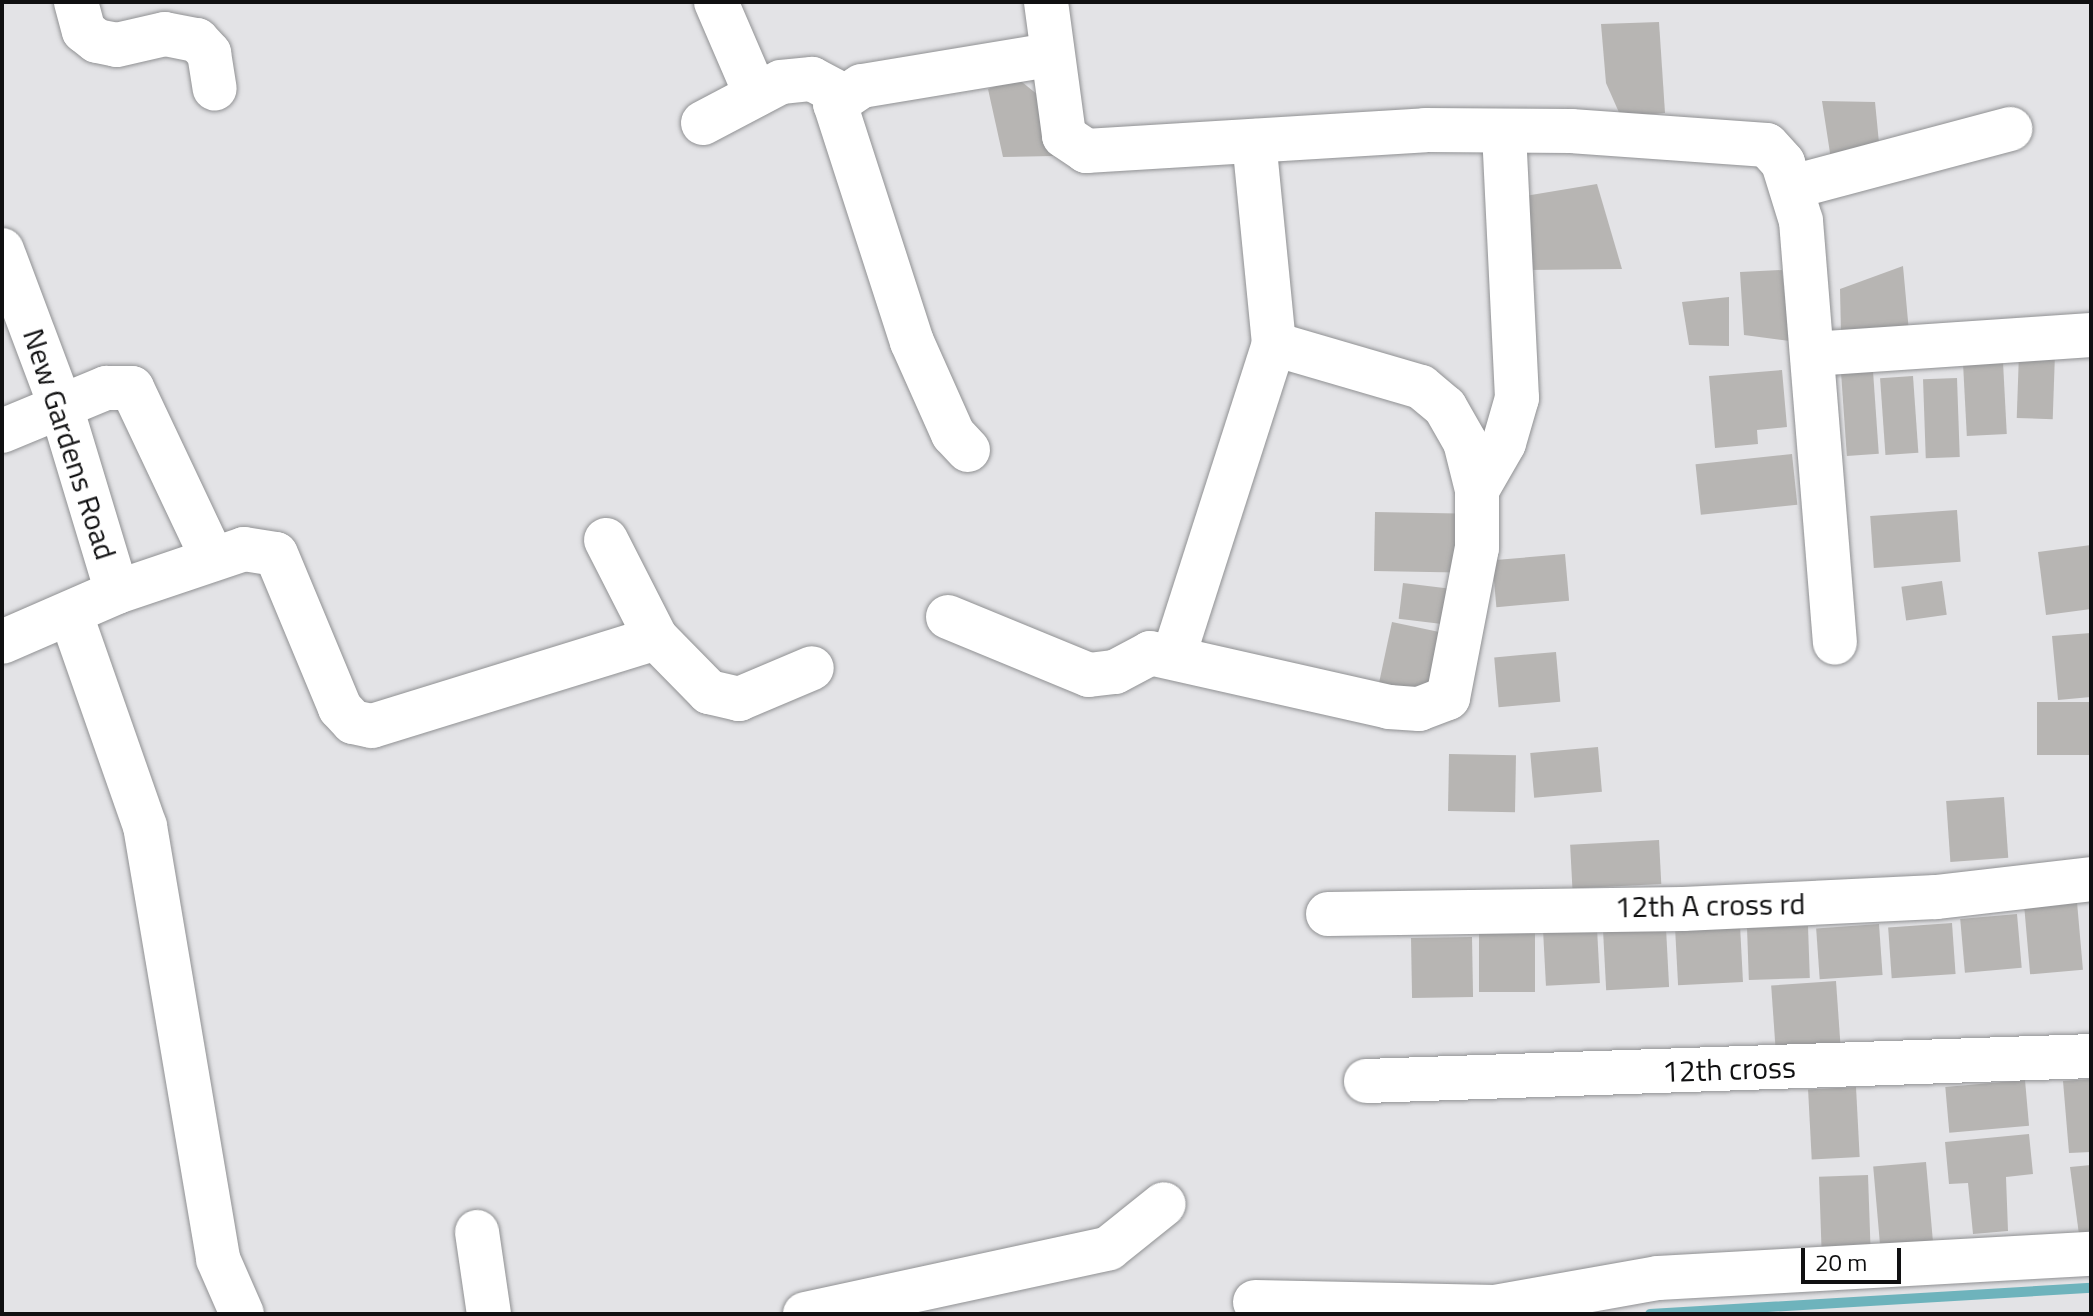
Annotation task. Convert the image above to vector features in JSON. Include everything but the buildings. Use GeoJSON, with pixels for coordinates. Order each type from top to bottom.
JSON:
{"type":"FeatureCollection","features":[{"type":"Feature","properties":{"kind":"street"},"geometry":{"type":"LineString","coordinates":[[76,2],[84,31],[97,41],[117,45],[165,34],[197,40],[209,53],[215,89]]}},
{"type":"Feature","properties":{"kind":"street"},"geometry":{"type":"LineString","coordinates":[[716,2],[756,95]]}},
{"type":"Feature","properties":{"kind":"street"},"geometry":{"type":"LineString","coordinates":[[1046,2],[1049,55],[1064,136],[1073,147],[1504,131],[1743,140],[1767,145],[1792,187],[1812,354],[1835,643]]}},
{"type":"Feature","properties":{"kind":"street"},"geometry":{"type":"LineString","coordinates":[[703,123],[756,95],[812,79],[840,94],[1049,55]]}},
{"type":"Feature","properties":{"kind":"street"},"geometry":{"type":"LineString","coordinates":[[840,94],[836,115],[875,245],[943,415],[968,450]]}},
{"type":"Feature","properties":{"kind":"street"},"geometry":{"type":"LineString","coordinates":[[1792,187],[2010,129]]}},
{"type":"Feature","properties":{"kind":"street"},"geometry":{"type":"LineString","coordinates":[[1477,490],[1504,443],[1517,398],[1504,131]]}},
{"type":"Feature","properties":{"kind":"street"},"geometry":{"type":"LineString","coordinates":[[1174,655],[1274,344],[1254,141]]}},
{"type":"Feature","properties":{"kind":"street","name":"New Gardens Road"},"geometry":{"type":"LineString","coordinates":[[2,250],[62,410],[117,592],[71,615],[2,642]]}},
{"type":"Feature","properties":{"kind":"street"},"geometry":{"type":"LineString","coordinates":[[1812,354],[2091,335]]}},
{"type":"Feature","properties":{"kind":"street"},"geometry":{"type":"LineString","coordinates":[[948,617],[1089,675],[1115,672],[1150,653],[1174,655],[1269,684],[1389,707],[1419,709],[1448,698],[1477,548],[1477,490],[1465,442],[1445,407],[1421,387],[1274,344]]}},
{"type":"Feature","properties":{"kind":"street"},"geometry":{"type":"LineString","coordinates":[[2,431],[62,410],[106,388],[132,388],[212,557]]}},
{"type":"Feature","properties":{"kind":"street"},"geometry":{"type":"LineString","coordinates":[[606,540],[656,638],[688,677],[739,699],[812,668]]}},
{"type":"Feature","properties":{"kind":"street"},"geometry":{"type":"LineString","coordinates":[[117,592],[212,557],[260,548],[285,562],[340,708],[353,722],[372,726],[656,638]]}},
{"type":"Feature","properties":{"kind":"street"},"geometry":{"type":"LineString","coordinates":[[71,615],[145,826],[218,1259],[242,1314]]}},
{"type":"Feature","properties":{"kind":"street","name":"12th A cross rd"},"geometry":{"type":"LineString","coordinates":[[1328,914],[1683,909],[1936,897],[2091,879]]}},
{"type":"Feature","properties":{"kind":"street","name":"12th cross"},"geometry":{"type":"LineString","coordinates":[[1366,1081],[2091,1056]]}},
{"type":"Feature","properties":{"kind":"street"},"geometry":{"type":"LineString","coordinates":[[805,1314],[1109,1248],[1164,1204]]}},
{"type":"Feature","properties":{"kind":"street"},"geometry":{"type":"LineString","coordinates":[[477,1232],[489,1314]]}},
{"type":"Feature","properties":{"kind":"street"},"geometry":{"type":"LineString","coordinates":[[1255,1302],[1495,1307],[1658,1278],[1812,1274],[2091,1254]]}},
{"type":"Feature","properties":{"kind":"waterway"},"geometry":{"type":"LineString","coordinates":[[1650,1314],[2091,1288]]}}]}
